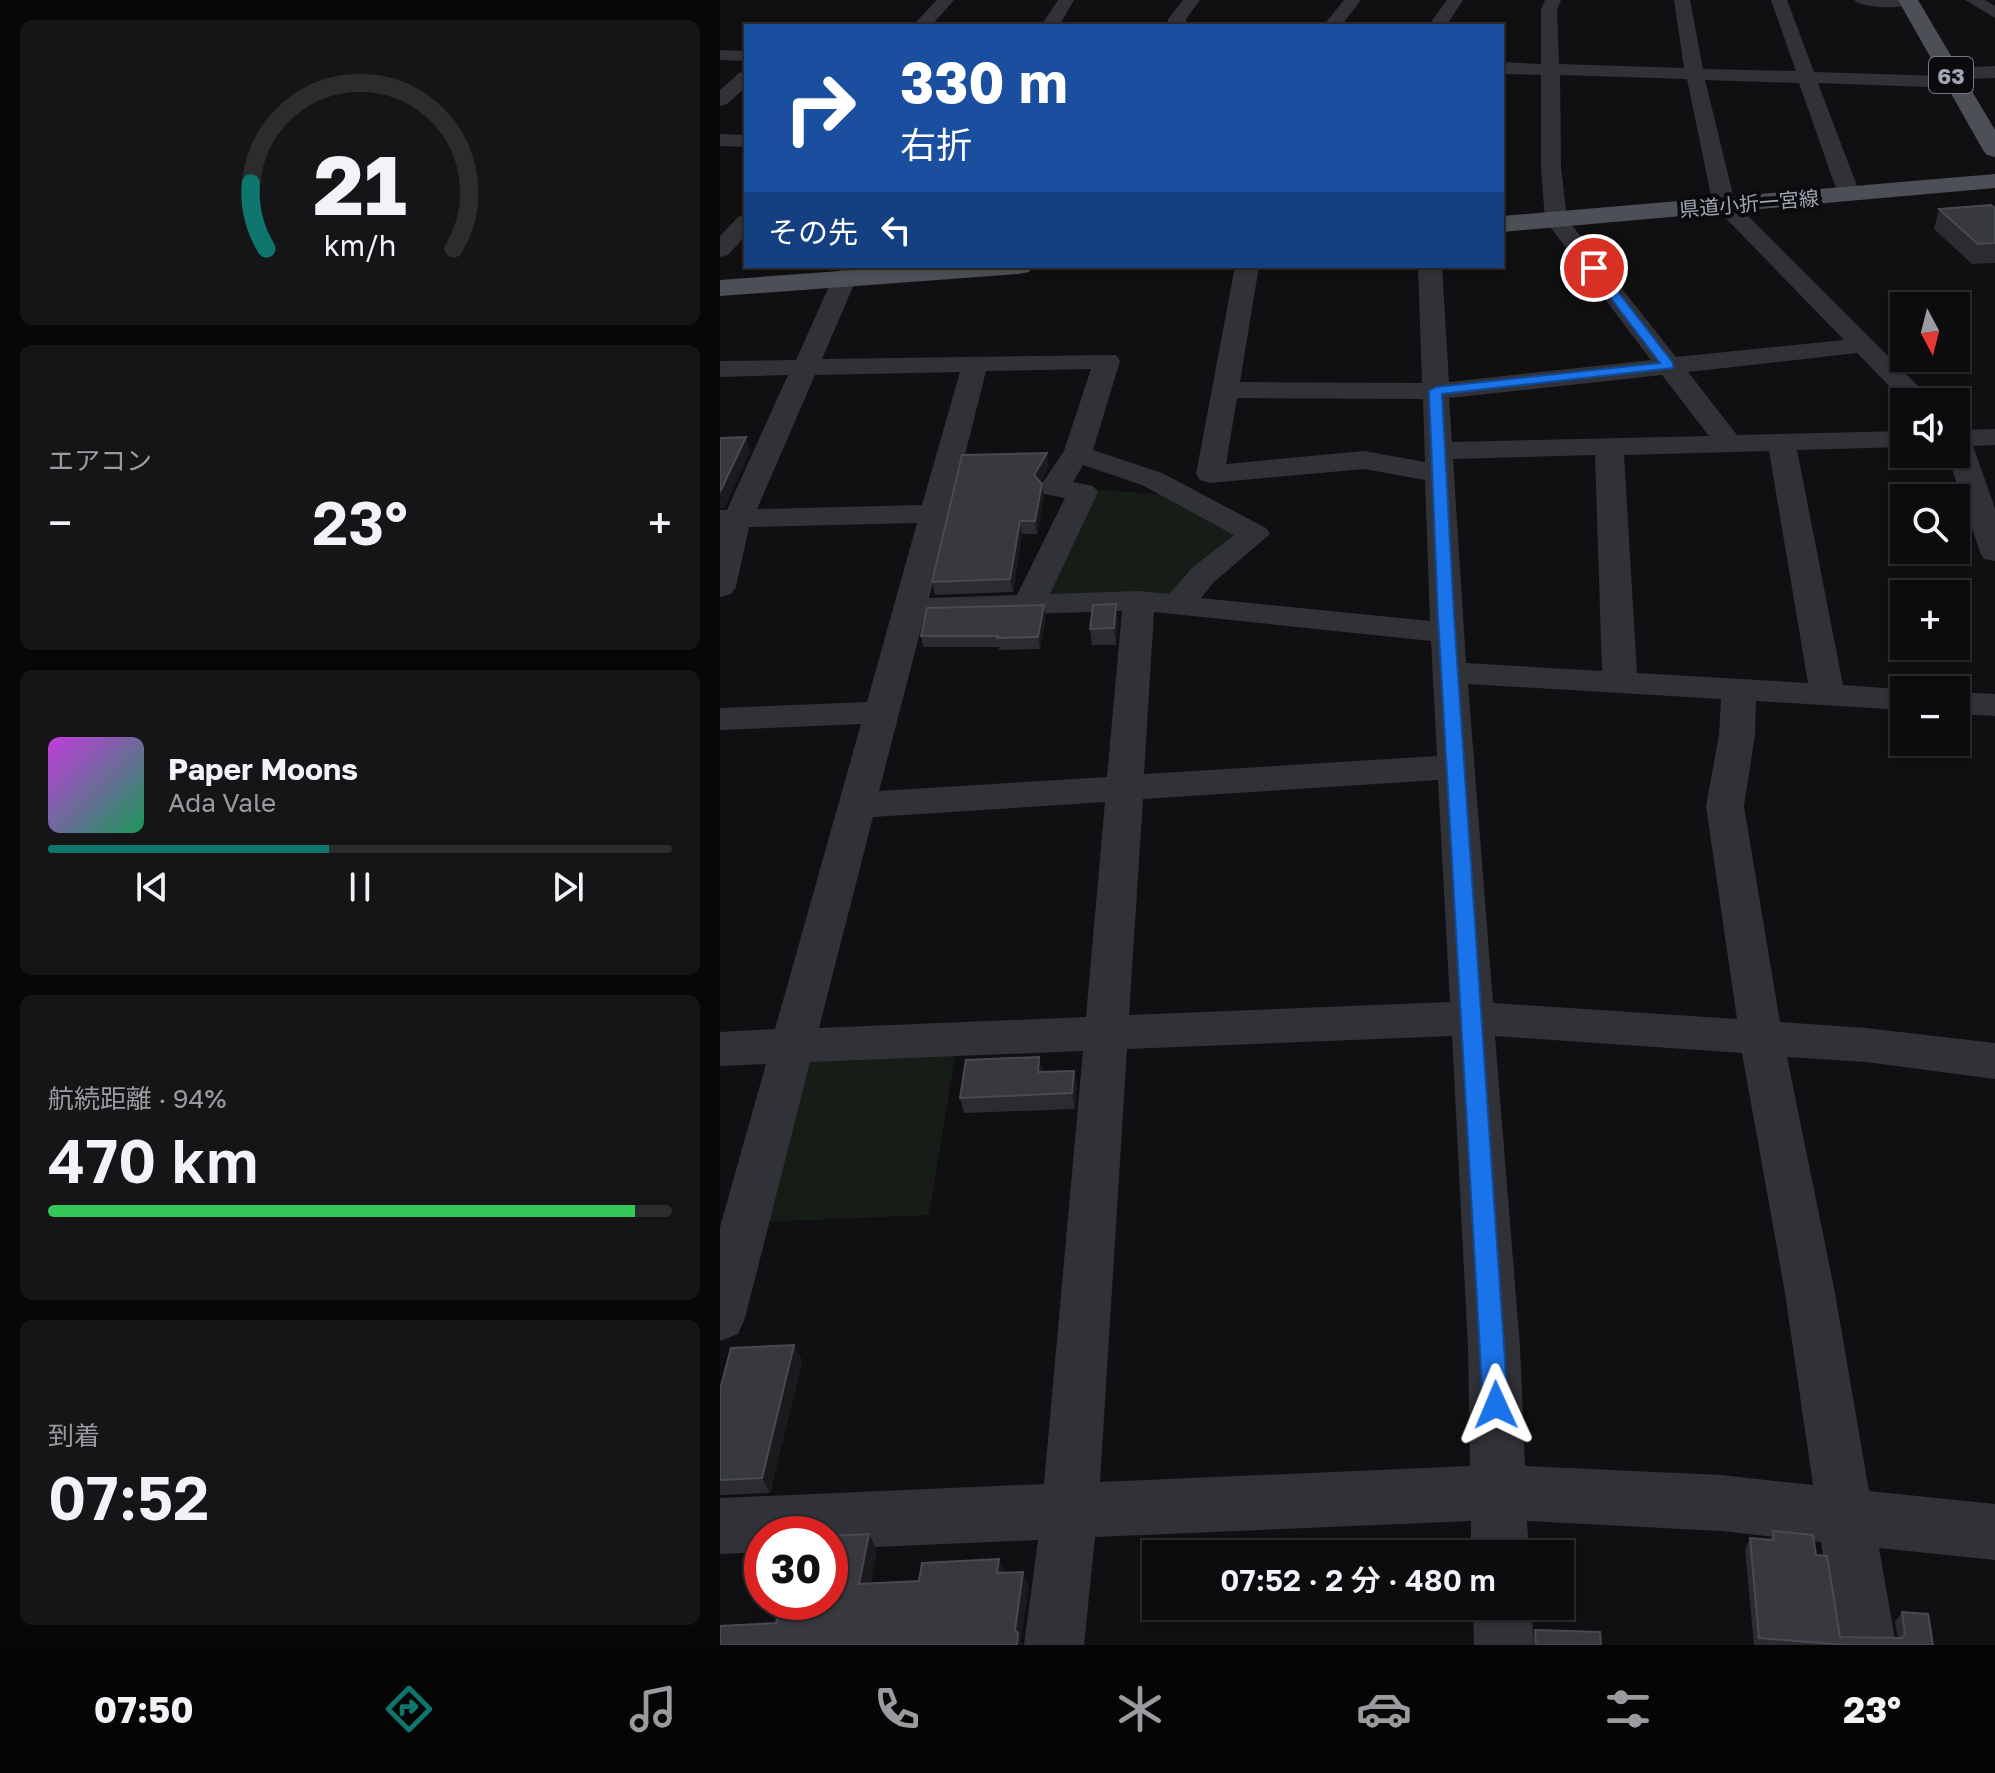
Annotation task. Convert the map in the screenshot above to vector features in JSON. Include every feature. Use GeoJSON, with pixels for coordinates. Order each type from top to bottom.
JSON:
{"type":"FeatureCollection","features":[{"type":"Feature","properties":{"kind":"main road","name":"63"},"geometry":{"type":"LineString","coordinates":[[1909,1],[1995,150]]}},
{"type":"Feature","properties":{"kind":"main road","name":"県道小折一宮線"},"geometry":{"type":"LineString","coordinates":[[1504,224],[1995,181]]}},
{"type":"Feature","properties":{"kind":"main road"},"geometry":{"type":"LineString","coordinates":[[720,288],[850,273],[971,268]]}},
{"type":"Feature","properties":{"kind":"street"},"geometry":{"type":"LineString","coordinates":[[923,24],[946,0]]}},
{"type":"Feature","properties":{"kind":"street"},"geometry":{"type":"LineString","coordinates":[[1051,24],[1066,0]]}},
{"type":"Feature","properties":{"kind":"street"},"geometry":{"type":"LineString","coordinates":[[1177,24],[1177,19],[1192,0]]}},
{"type":"Feature","properties":{"kind":"street"},"geometry":{"type":"LineString","coordinates":[[1334,24],[1353,0]]}},
{"type":"Feature","properties":{"kind":"street"},"geometry":{"type":"LineString","coordinates":[[1438,24],[1455,0]]}},
{"type":"Feature","properties":{"kind":"street"},"geometry":{"type":"LineString","coordinates":[[1553,0],[1549,10],[1548,36],[1551,167],[1556,220],[1730,444]]}},
{"type":"Feature","properties":{"kind":"street"},"geometry":{"type":"LineString","coordinates":[[1682,0],[1724,205],[1906,388]]}},
{"type":"Feature","properties":{"kind":"street"},"geometry":{"type":"LineString","coordinates":[[1779,0],[1849,194]]}},
{"type":"Feature","properties":{"kind":"street"},"geometry":{"type":"LineString","coordinates":[[1862,0],[1909,1]]}},
{"type":"Feature","properties":{"kind":"street"},"geometry":{"type":"LineString","coordinates":[[1973,0],[1995,13]]}},
{"type":"Feature","properties":{"kind":"street"},"geometry":{"type":"LineString","coordinates":[[720,55],[744,56]]}},
{"type":"Feature","properties":{"kind":"street"},"geometry":{"type":"LineString","coordinates":[[1504,68],[1807,77],[1953,78],[1995,72]]}},
{"type":"Feature","properties":{"kind":"street"},"geometry":{"type":"LineString","coordinates":[[720,100],[744,79]]}},
{"type":"Feature","properties":{"kind":"street"},"geometry":{"type":"LineString","coordinates":[[720,140],[744,141]]}},
{"type":"Feature","properties":{"kind":"street"},"geometry":{"type":"LineString","coordinates":[[720,250],[744,224]]}},
{"type":"Feature","properties":{"kind":"street"},"geometry":{"type":"LineString","coordinates":[[1210,474],[1247,268]]}},
{"type":"Feature","properties":{"kind":"street"},"geometry":{"type":"LineString","coordinates":[[1430,268],[1450,673],[1494,1347],[1500,1540]]}},
{"type":"Feature","properties":{"kind":"street"},"geometry":{"type":"LineString","coordinates":[[720,587],[729,519],[850,273]]}},
{"type":"Feature","properties":{"kind":"street"},"geometry":{"type":"LineString","coordinates":[[1224,390],[1436,391],[1864,345]]}},
{"type":"Feature","properties":{"kind":"street"},"geometry":{"type":"LineString","coordinates":[[720,369],[1107,361],[1076,454],[1054,488],[1083,492],[1029,604]]}},
{"type":"Feature","properties":{"kind":"street"},"geometry":{"type":"LineString","coordinates":[[720,1318],[935,514],[966,456],[975,364]]}},
{"type":"Feature","properties":{"kind":"street"},"geometry":{"type":"LineString","coordinates":[[1970,438],[1995,437]]}},
{"type":"Feature","properties":{"kind":"street"},"geometry":{"type":"LineString","coordinates":[[1152,479],[1364,460],[1440,462],[1609,446],[1890,439]]}},
{"type":"Feature","properties":{"kind":"street"},"geometry":{"type":"LineString","coordinates":[[1782,443],[1827,694]]}},
{"type":"Feature","properties":{"kind":"street"},"geometry":{"type":"LineString","coordinates":[[1609,446],[1620,683]]}},
{"type":"Feature","properties":{"kind":"street"},"geometry":{"type":"LineString","coordinates":[[1044,454],[1076,454],[1152,479],[1255,534],[1203,575],[1158,603],[1125,787],[1070,1510],[1054,1645]]}},
{"type":"Feature","properties":{"kind":"street"},"geometry":{"type":"LineString","coordinates":[[1966,468],[1995,552]]}},
{"type":"Feature","properties":{"kind":"street"},"geometry":{"type":"LineString","coordinates":[[729,519],[935,514]]}},
{"type":"Feature","properties":{"kind":"street"},"geometry":{"type":"LineString","coordinates":[[910,608],[1158,603],[1448,633]]}},
{"type":"Feature","properties":{"kind":"street"},"geometry":{"type":"LineString","coordinates":[[1450,673],[1890,698]]}},
{"type":"Feature","properties":{"kind":"street"},"geometry":{"type":"LineString","coordinates":[[1739,689],[1737,735],[1725,806],[1761,1037],[1810,1293],[1866,1645]]}},
{"type":"Feature","properties":{"kind":"street"},"geometry":{"type":"LineString","coordinates":[[1970,704],[1995,705]]}},
{"type":"Feature","properties":{"kind":"street"},"geometry":{"type":"LineString","coordinates":[[720,719],[882,712]]}},
{"type":"Feature","properties":{"kind":"street"},"geometry":{"type":"LineString","coordinates":[[857,805],[1457,767]]}},
{"type":"Feature","properties":{"kind":"street"},"geometry":{"type":"LineString","coordinates":[[720,1049],[1474,1018],[1866,1045],[1995,1061]]}},
{"type":"Feature","properties":{"kind":"street"},"geometry":{"type":"LineString","coordinates":[[720,1526],[1498,1492],[1721,1503],[1995,1532]]}},
{"type":"Feature","properties":{"kind":"street"},"geometry":{"type":"LineString","coordinates":[[1503,1620],[1504,1645]]}},
{"type":"Feature","properties":{"kind":"shaded area"},"geometry":{"type":"Polygon","coordinates":[[[1090,489],[1165,495],[1239,533],[1167,597],[1038,599],[1090,489]]]}},
{"type":"Feature","properties":{"kind":"shaded area"},"geometry":{"type":"Polygon","coordinates":[[[956,1049],[929,1215],[760,1222],[801,1066],[815,1056],[956,1049]]]}},
{"type":"Feature","properties":{"kind":"building"},"geometry":{"type":"Polygon","coordinates":[[[1991,205],[1995,208],[1995,243],[1978,244],[1939,209],[1991,205]]]}},
{"type":"Feature","properties":{"kind":"building"},"geometry":{"type":"Polygon","coordinates":[[[746,437],[720,492],[720,438],[746,437]]]}},
{"type":"Feature","properties":{"kind":"building"},"geometry":{"type":"Polygon","coordinates":[[[1047,453],[1034,475],[1042,484],[1035,521],[1020,521],[1010,579],[932,582],[962,455],[1047,453]]]}},
{"type":"Feature","properties":{"kind":"building"},"geometry":{"type":"Polygon","coordinates":[[[1116,604],[1114,628],[1090,629],[1093,605],[1116,604]]]}},
{"type":"Feature","properties":{"kind":"building"},"geometry":{"type":"Polygon","coordinates":[[[1044,605],[1038,637],[921,636],[927,608],[1044,605]]]}},
{"type":"Feature","properties":{"kind":"building"},"geometry":{"type":"Polygon","coordinates":[[[1039,1057],[1038,1072],[1074,1071],[1072,1093],[960,1098],[966,1060],[1039,1057]]]}},
{"type":"Feature","properties":{"kind":"building"},"geometry":{"type":"Polygon","coordinates":[[[794,1345],[762,1478],[720,1480],[720,1390],[731,1348],[794,1345]]]}},
{"type":"Feature","properties":{"kind":"building"},"geometry":{"type":"Polygon","coordinates":[[[1773,1531],[1813,1535],[1816,1555],[1827,1556],[1840,1637],[1902,1638],[1905,1634],[1902,1612],[1928,1614],[1933,1645],[1846,1645],[1759,1638],[1750,1538],[1774,1540],[1773,1531]]]}},
{"type":"Feature","properties":{"kind":"building"},"geometry":{"type":"Polygon","coordinates":[[[869,1534],[859,1584],[919,1581],[922,1563],[999,1559],[997,1573],[1023,1572],[1015,1630],[1018,1633],[1017,1645],[720,1645],[720,1626],[776,1623],[777,1620],[848,1620],[848,1535],[869,1534]]]}},
{"type":"Feature","properties":{"kind":"building"},"geometry":{"type":"Polygon","coordinates":[[[1535,1630],[1600,1632],[1601,1645],[1536,1645],[1535,1630]]]}},
{"type":"Feature","properties":{"kind":"route"},"geometry":{"type":"LineString","coordinates":[[1496,1405],[1446,616],[1436,391],[1669,366],[1594,268]]}}]}
